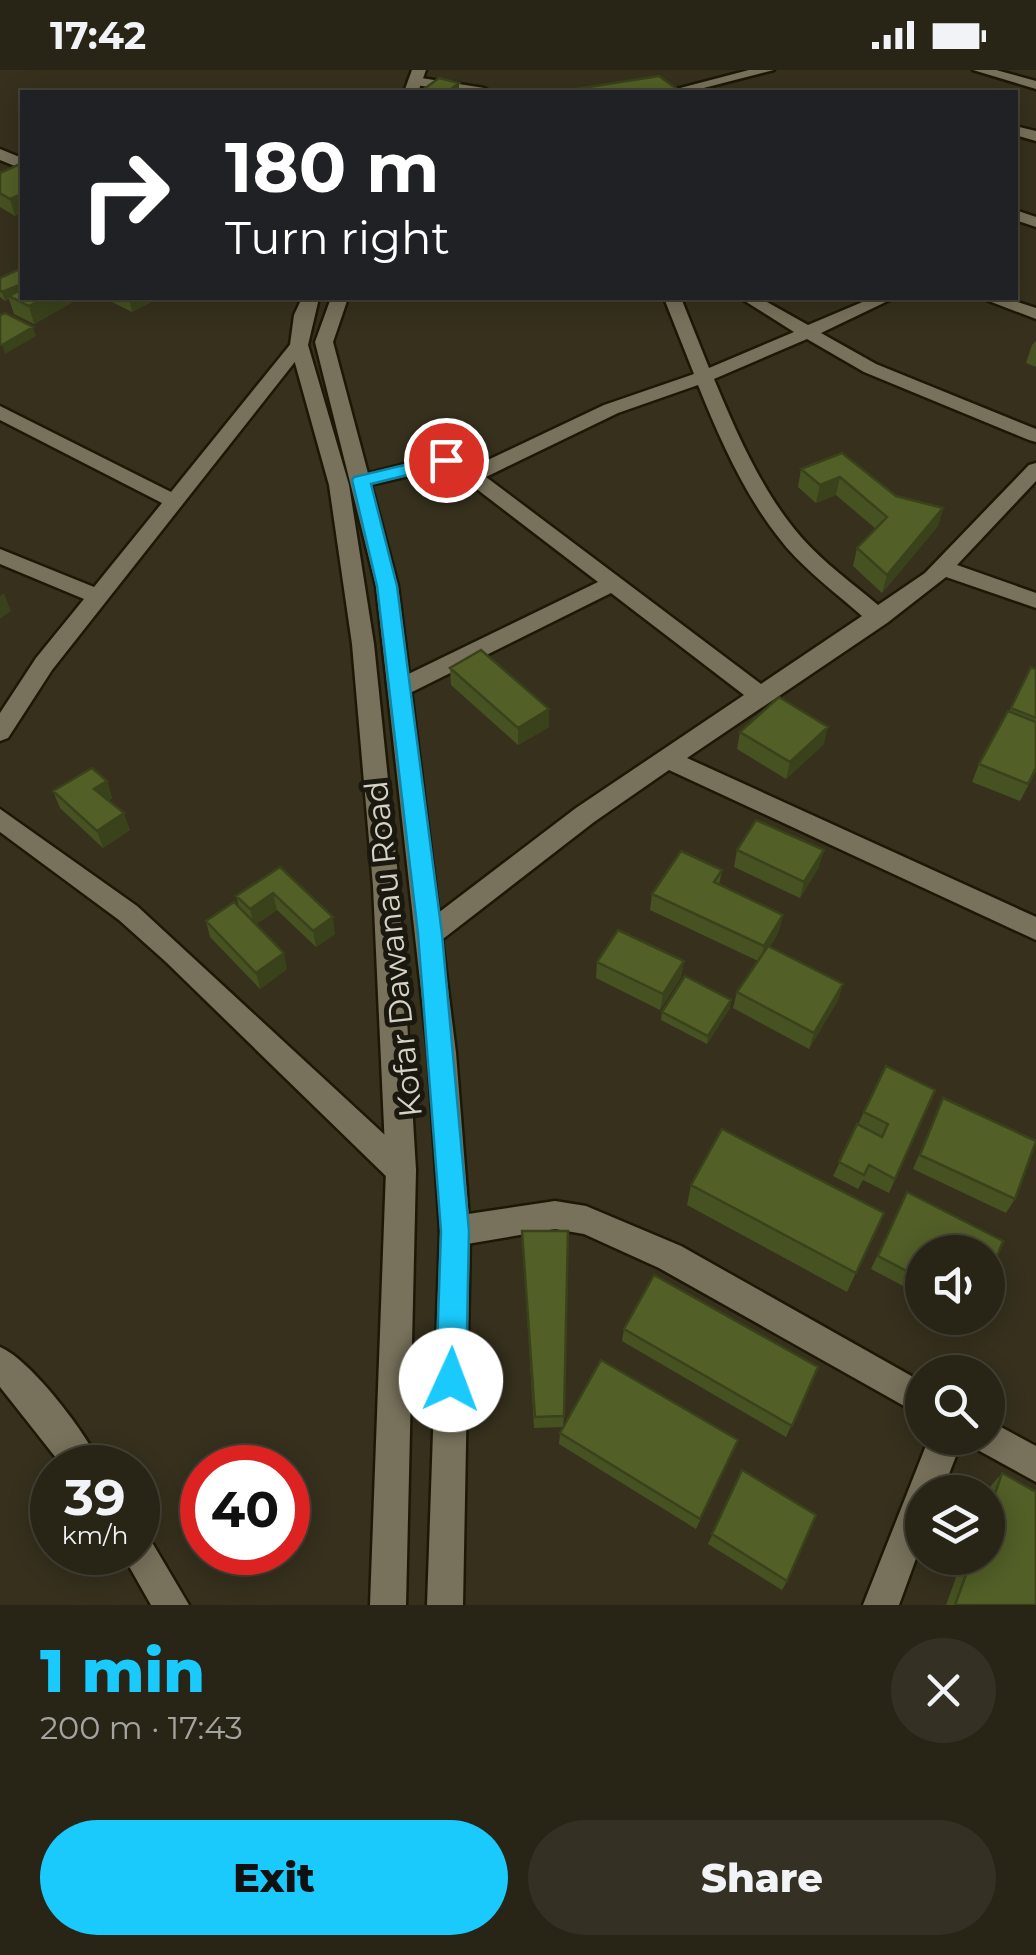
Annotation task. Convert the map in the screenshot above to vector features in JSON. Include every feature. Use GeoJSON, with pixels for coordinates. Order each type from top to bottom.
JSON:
{"type":"FeatureCollection","features":[{"type":"Feature","properties":{"kind":"street"},"geometry":{"type":"LineString","coordinates":[[681,90],[767,70]]}},
{"type":"Feature","properties":{"kind":"street"},"geometry":{"type":"LineString","coordinates":[[980,70],[1036,86]]}},
{"type":"Feature","properties":{"kind":"street"},"geometry":{"type":"LineString","coordinates":[[415,81],[471,90]]}},
{"type":"Feature","properties":{"kind":"street"},"geometry":{"type":"LineString","coordinates":[[0,732],[44,664],[299,345],[302,315],[309,300]]}},
{"type":"Feature","properties":{"kind":"street","name":"Kofar Dawanau Road"},"geometry":{"type":"LineString","coordinates":[[338,300],[324,342],[387,586],[430,934],[455,1231],[444,1605]]}},
{"type":"Feature","properties":{"kind":"street"},"geometry":{"type":"LineString","coordinates":[[673,300],[704,377],[751,473],[787,533],[879,618]]}},
{"type":"Feature","properties":{"kind":"street"},"geometry":{"type":"LineString","coordinates":[[751,300],[870,368],[1036,436]]}},
{"type":"Feature","properties":{"kind":"street"},"geometry":{"type":"LineString","coordinates":[[473,476],[611,409],[704,377],[881,300]]}},
{"type":"Feature","properties":{"kind":"street"},"geometry":{"type":"LineString","coordinates":[[996,300],[1036,314]]}},
{"type":"Feature","properties":{"kind":"street","name":"Kofar Dawanau Road"},"geometry":{"type":"LineString","coordinates":[[299,345],[338,485],[363,644],[386,886],[401,1170],[388,1605]]}},
{"type":"Feature","properties":{"kind":"street"},"geometry":{"type":"LineString","coordinates":[[0,412],[173,501]]}},
{"type":"Feature","properties":{"kind":"street"},"geometry":{"type":"LineString","coordinates":[[361,480],[446,460],[473,476],[762,696]]}},
{"type":"Feature","properties":{"kind":"street"},"geometry":{"type":"LineString","coordinates":[[430,934],[585,814],[879,618],[944,568],[1036,469]]}},
{"type":"Feature","properties":{"kind":"street"},"geometry":{"type":"LineString","coordinates":[[0,556],[98,597]]}},
{"type":"Feature","properties":{"kind":"street"},"geometry":{"type":"LineString","coordinates":[[944,568],[1036,601]]}},
{"type":"Feature","properties":{"kind":"street"},"geometry":{"type":"LineString","coordinates":[[400,688],[614,583]]}},
{"type":"Feature","properties":{"kind":"street"},"geometry":{"type":"LineString","coordinates":[[668,759],[1036,929]]}},
{"type":"Feature","properties":{"kind":"street"},"geometry":{"type":"LineString","coordinates":[[0,818],[128,913],[175,954],[401,1170]]}},
{"type":"Feature","properties":{"kind":"street"},"geometry":{"type":"LineString","coordinates":[[455,1231],[555,1215],[586,1220],[670,1258],[905,1390]]}},
{"type":"Feature","properties":{"kind":"street"},"geometry":{"type":"LineString","coordinates":[[0,1363],[68,1445]]}},
{"type":"Feature","properties":{"kind":"street"},"geometry":{"type":"LineString","coordinates":[[1005,1447],[1036,1465]]}},
{"type":"Feature","properties":{"kind":"street"},"geometry":{"type":"LineString","coordinates":[[881,1605],[905,1544]]}},
{"type":"Feature","properties":{"kind":"street"},"geometry":{"type":"LineString","coordinates":[[153,1575],[171,1605]]}},
{"type":"Feature","properties":{"kind":"building"},"geometry":{"type":"Polygon","coordinates":[[[659,76],[678,90],[570,90],[659,76]]]}},
{"type":"Feature","properties":{"kind":"building"},"geometry":{"type":"Polygon","coordinates":[[[439,78],[459,83],[450,90],[423,90],[439,78]]]}},
{"type":"Feature","properties":{"kind":"building"},"geometry":{"type":"Polygon","coordinates":[[[20,164],[20,195],[10,199],[0,193],[0,173],[20,164]]]}},
{"type":"Feature","properties":{"kind":"building"},"geometry":{"type":"Polygon","coordinates":[[[20,269],[20,285],[2,292],[0,278],[20,269]]]}},
{"type":"Feature","properties":{"kind":"building"},"geometry":{"type":"Polygon","coordinates":[[[20,290],[20,300],[40,300],[29,306],[9,296],[20,290]]]}},
{"type":"Feature","properties":{"kind":"building"},"geometry":{"type":"Polygon","coordinates":[[[5,313],[33,327],[2,345],[0,315],[5,313]]]}},
{"type":"Feature","properties":{"kind":"building"},"geometry":{"type":"Polygon","coordinates":[[[842,453],[896,496],[943,508],[887,575],[857,548],[887,517],[840,477],[820,485],[801,469],[842,453]]]}},
{"type":"Feature","properties":{"kind":"building"},"geometry":{"type":"Polygon","coordinates":[[[481,650],[549,709],[518,728],[450,668],[481,650]]]}},
{"type":"Feature","properties":{"kind":"building"},"geometry":{"type":"Polygon","coordinates":[[[1031,667],[1036,669],[1036,718],[1011,708],[1031,667]]]}},
{"type":"Feature","properties":{"kind":"building"},"geometry":{"type":"Polygon","coordinates":[[[779,697],[828,727],[790,762],[740,732],[779,697]]]}},
{"type":"Feature","properties":{"kind":"building"},"geometry":{"type":"Polygon","coordinates":[[[1008,711],[1036,722],[1036,768],[1028,784],[979,764],[1008,711]]]}},
{"type":"Feature","properties":{"kind":"building"},"geometry":{"type":"Polygon","coordinates":[[[92,768],[107,781],[94,789],[124,813],[97,831],[53,791],[92,768]]]}},
{"type":"Feature","properties":{"kind":"building"},"geometry":{"type":"Polygon","coordinates":[[[756,820],[824,850],[804,882],[737,850],[756,820]]]}},
{"type":"Feature","properties":{"kind":"building"},"geometry":{"type":"Polygon","coordinates":[[[681,851],[722,870],[714,882],[783,915],[764,946],[652,894],[681,851]]]}},
{"type":"Feature","properties":{"kind":"building"},"geometry":{"type":"Polygon","coordinates":[[[280,867],[333,917],[313,931],[273,893],[250,909],[236,896],[280,867]]]}},
{"type":"Feature","properties":{"kind":"building"},"geometry":{"type":"Polygon","coordinates":[[[234,902],[284,953],[256,973],[206,921],[234,902]]]}},
{"type":"Feature","properties":{"kind":"building"},"geometry":{"type":"Polygon","coordinates":[[[618,930],[684,961],[663,994],[597,962],[618,930]]]}},
{"type":"Feature","properties":{"kind":"building"},"geometry":{"type":"Polygon","coordinates":[[[768,946],[843,984],[814,1033],[737,992],[768,946]]]}},
{"type":"Feature","properties":{"kind":"building"},"geometry":{"type":"Polygon","coordinates":[[[685,976],[731,1000],[708,1036],[662,1012],[685,976]]]}},
{"type":"Feature","properties":{"kind":"building"},"geometry":{"type":"Polygon","coordinates":[[[886,1066],[935,1090],[895,1179],[869,1165],[864,1175],[839,1162],[857,1124],[882,1137],[888,1124],[864,1112],[886,1066]]]}},
{"type":"Feature","properties":{"kind":"building"},"geometry":{"type":"Polygon","coordinates":[[[943,1098],[1036,1141],[1015,1199],[920,1155],[943,1098]]]}},
{"type":"Feature","properties":{"kind":"building"},"geometry":{"type":"Polygon","coordinates":[[[722,1129],[884,1213],[856,1273],[691,1185],[722,1129]]]}},
{"type":"Feature","properties":{"kind":"building"},"geometry":{"type":"Polygon","coordinates":[[[907,1192],[991,1235],[905,1235],[905,1270],[878,1256],[907,1192]]]}},
{"type":"Feature","properties":{"kind":"building"},"geometry":{"type":"Polygon","coordinates":[[[522,1231],[568,1231],[564,1416],[535,1417],[522,1231]]]}},
{"type":"Feature","properties":{"kind":"building"},"geometry":{"type":"Polygon","coordinates":[[[654,1275],[818,1367],[792,1426],[624,1329],[654,1275]]]}},
{"type":"Feature","properties":{"kind":"building"},"geometry":{"type":"Polygon","coordinates":[[[601,1360],[738,1440],[700,1519],[560,1433],[601,1360]]]}},
{"type":"Feature","properties":{"kind":"building"},"geometry":{"type":"Polygon","coordinates":[[[742,1470],[816,1515],[787,1581],[712,1534],[742,1470]]]}},
{"type":"Feature","properties":{"kind":"building"},"geometry":{"type":"Polygon","coordinates":[[[1002,1473],[1036,1492],[1036,1605],[955,1605],[966,1575],[1005,1575],[1005,1475],[1002,1473]]]}},
{"type":"Feature","properties":{"kind":"route"},"geometry":{"type":"LineString","coordinates":[[446,460],[361,480],[387,586],[442,1053],[455,1231],[451,1380]]}}]}
